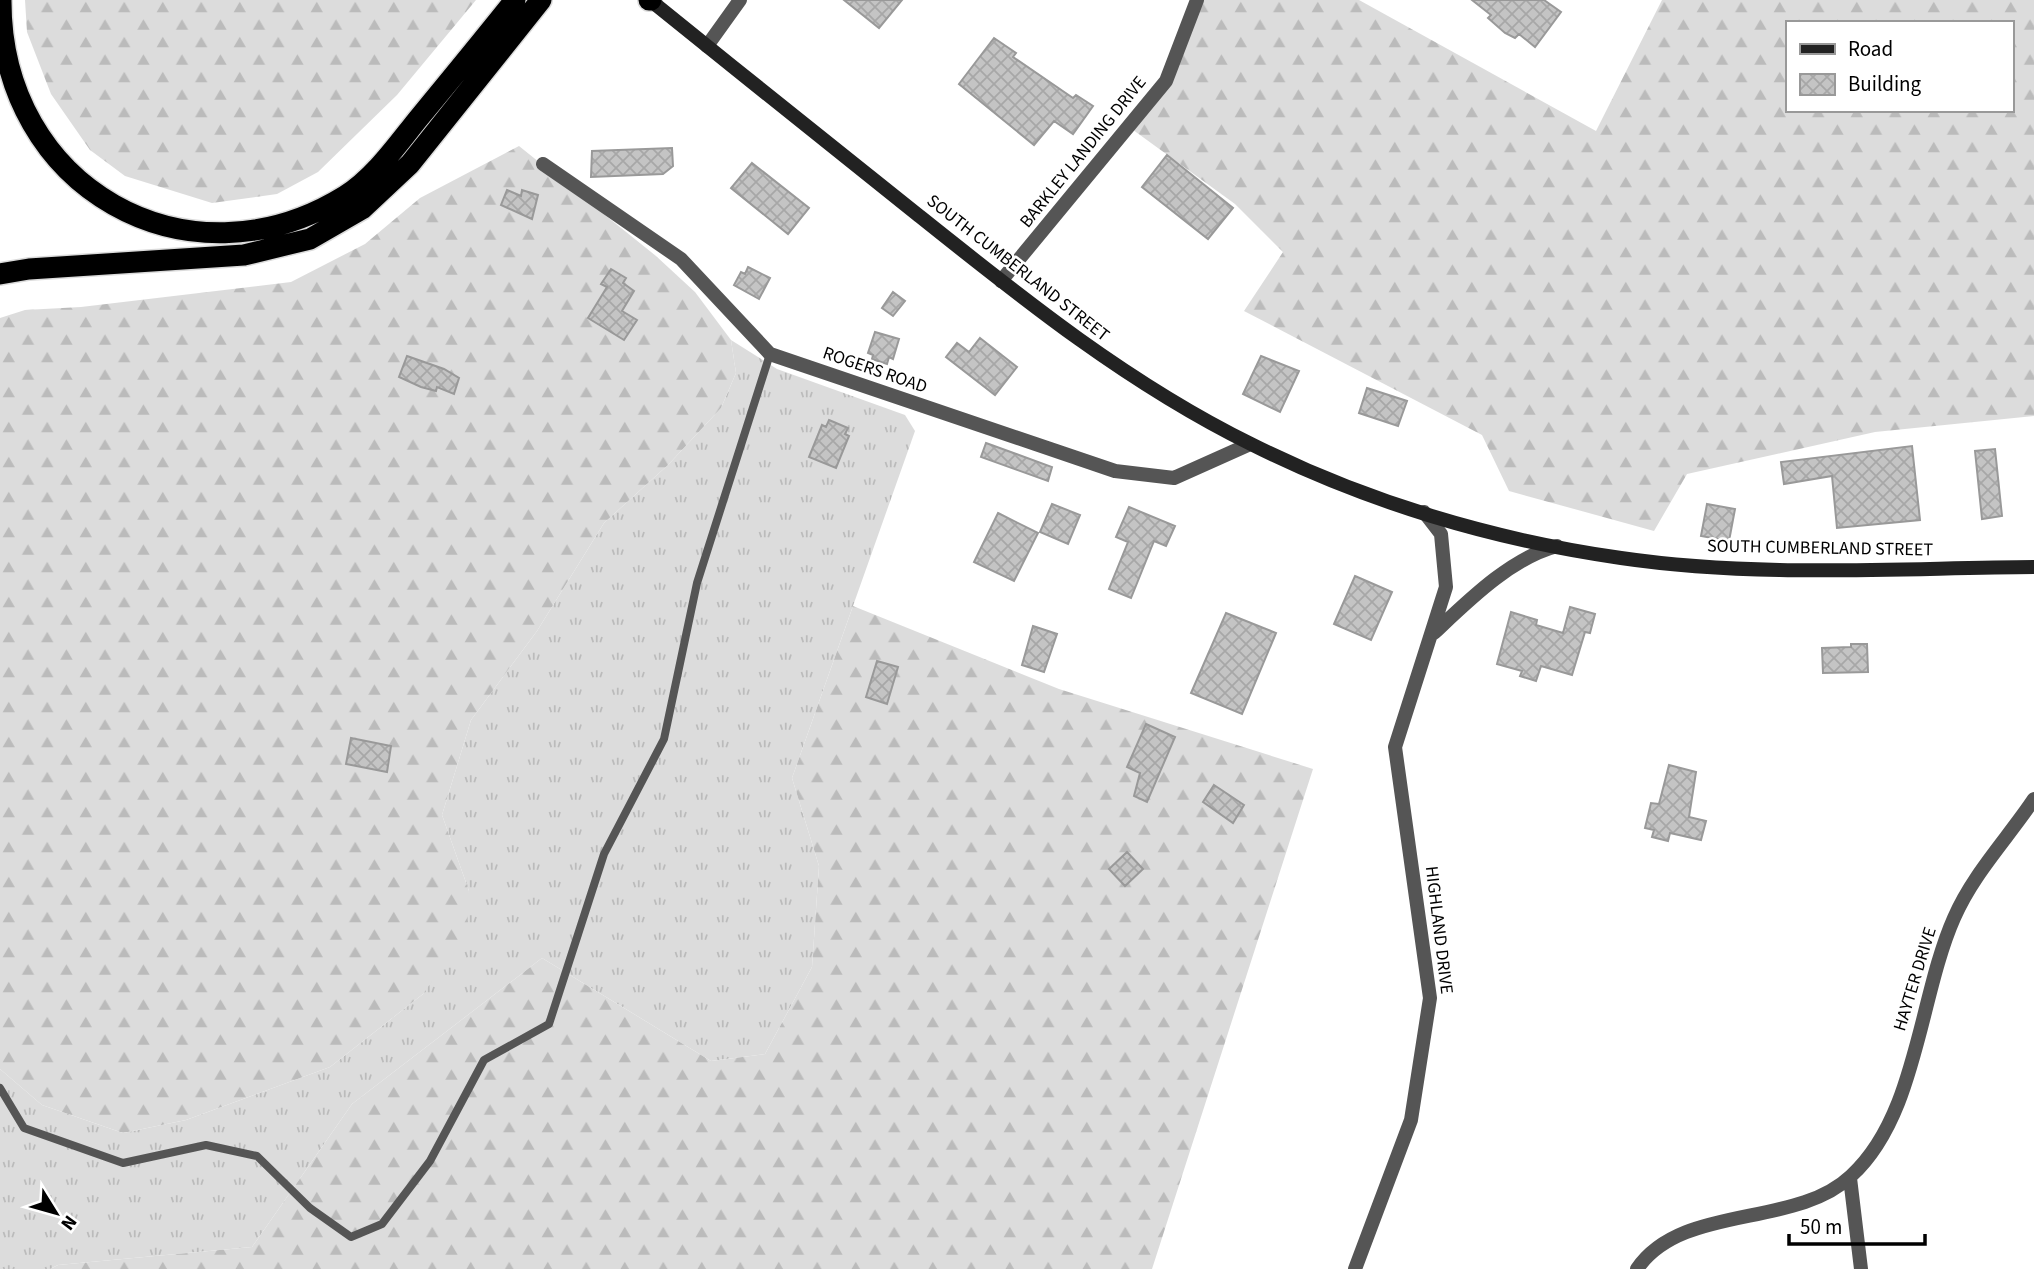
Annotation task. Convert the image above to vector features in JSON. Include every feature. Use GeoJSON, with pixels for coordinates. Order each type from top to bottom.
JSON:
{"type":"FeatureCollection","features":[{"type":"Feature","properties":{"kind":"highway"},"geometry":{"type":"LineString","coordinates":[[1,0],[6,63],[22,111],[48,154],[84,187],[118,211],[164,228],[213,234],[257,231],[300,220],[348,194],[387,158],[508,5]]}},
{"type":"Feature","properties":{"kind":"highway"},"geometry":{"type":"LineString","coordinates":[[0,274],[29,269],[244,255],[310,239],[362,209],[410,164],[541,0]]}},
{"type":"Feature","properties":{"kind":"highway"},"geometry":{"type":"LineString","coordinates":[[525,21],[560,0]]}},
{"type":"Feature","properties":{"kind":"main road","name":"SOUTH CUMBERLAND STREET"},"geometry":{"type":"LineString","coordinates":[[650,0],[1001,281],[1098,354],[1250,444],[1366,494],[1490,533],[1622,558],[1738,569],[2034,567]]}},
{"type":"Feature","properties":{"kind":"street"},"geometry":{"type":"LineString","coordinates":[[707,46],[740,0]]}},
{"type":"Feature","properties":{"kind":"street","name":"BARKLEY LANDING DRIVE"},"geometry":{"type":"LineString","coordinates":[[1001,281],[1166,81],[1197,0]]}},
{"type":"Feature","properties":{"kind":"street","name":"ROGERS ROAD"},"geometry":{"type":"LineString","coordinates":[[543,164],[681,259],[770,354],[1115,471],[1174,478],[1250,444]]}},
{"type":"Feature","properties":{"kind":"street","name":"HIGHLAND DRIVE"},"geometry":{"type":"LineString","coordinates":[[1355,1269],[1410,1120],[1430,998],[1395,747],[1446,587],[1444,545],[1437,527],[1424,512]]}},
{"type":"Feature","properties":{"kind":"street"},"geometry":{"type":"LineString","coordinates":[[1433,634],[1465,603],[1511,570],[1545,549],[1557,546]]}},
{"type":"Feature","properties":{"kind":"street","name":"HAYTER DRIVE"},"geometry":{"type":"LineString","coordinates":[[1637,1269],[1648,1253],[1676,1238],[1711,1225],[1816,1199],[1850,1178],[1877,1148],[1901,1091],[1954,917],[2003,838],[2034,799]]}},
{"type":"Feature","properties":{"kind":"street"},"geometry":{"type":"LineString","coordinates":[[1850,1178],[1861,1269]]}},
{"type":"Feature","properties":{"kind":"lane"},"geometry":{"type":"LineString","coordinates":[[0,1087],[24,1128],[66,1144],[123,1163],[206,1145],[257,1156],[310,1208],[351,1237],[382,1224],[430,1161],[484,1059],[549,1024],[604,854],[664,739],[697,583],[770,354]]}},
{"type":"Feature","properties":{"kind":"green space"},"geometry":{"type":"Polygon","coordinates":[[[25,0],[476,0],[397,95],[318,172],[277,194],[212,203],[125,176],[90,150],[51,94],[27,32],[25,0]]]}},
{"type":"Feature","properties":{"kind":"green space"},"geometry":{"type":"Polygon","coordinates":[[[1197,0],[1359,0],[1596,131],[1662,0],[2034,0],[2034,416],[1875,432],[1687,474],[1654,531],[1509,491],[1482,435],[1244,311],[1283,252],[1235,204],[1129,127],[1166,81],[1197,0]]]}},
{"type":"Feature","properties":{"kind":"green space"},"geometry":{"type":"Polygon","coordinates":[[[519,146],[656,256],[695,292],[731,340],[736,373],[721,408],[668,465],[604,523],[537,631],[471,720],[442,815],[469,891],[467,931],[423,994],[330,1067],[186,1120],[123,1133],[42,1105],[0,1069],[0,318],[25,310],[81,307],[291,282],[365,244],[420,198],[519,146]]]}},
{"type":"Feature","properties":{"kind":"green space"},"geometry":{"type":"Polygon","coordinates":[[[731,340],[777,369],[905,415],[915,431],[792,778],[819,866],[812,967],[765,1054],[711,1061],[542,958],[352,1104],[252,1247],[58,1265],[50,1269],[0,1269],[0,1069],[42,1105],[123,1133],[186,1120],[330,1067],[423,994],[469,891],[442,815],[471,720],[537,631],[604,523],[668,465],[721,408],[736,373],[731,340]]]}},
{"type":"Feature","properties":{"kind":"green space"},"geometry":{"type":"Polygon","coordinates":[[[853,606],[1059,689],[1313,769],[1152,1269],[50,1269],[58,1265],[252,1247],[352,1104],[542,958],[711,1061],[765,1054],[812,967],[819,866],[792,778],[853,606]]]}},
{"type":"Feature","properties":{"kind":"building"},"geometry":{"type":"Polygon","coordinates":[[[844,0],[902,0],[879,28],[844,0]]]}},
{"type":"Feature","properties":{"kind":"building"},"geometry":{"type":"Polygon","coordinates":[[[1472,0],[1544,0],[1561,12],[1535,47],[1519,34],[1515,38],[1505,33],[1488,18],[1491,15],[1472,0]]]}},
{"type":"Feature","properties":{"kind":"building"},"geometry":{"type":"Polygon","coordinates":[[[994,38],[1016,53],[1013,57],[1073,98],[1076,95],[1093,106],[1073,134],[1054,121],[1034,145],[959,84],[994,38]]]}},
{"type":"Feature","properties":{"kind":"building"},"geometry":{"type":"Polygon","coordinates":[[[672,148],[673,166],[663,174],[591,177],[592,151],[672,148]]]}},
{"type":"Feature","properties":{"kind":"building"},"geometry":{"type":"Polygon","coordinates":[[[1167,155],[1233,208],[1208,239],[1142,187],[1167,155]]]}},
{"type":"Feature","properties":{"kind":"building"},"geometry":{"type":"Polygon","coordinates":[[[752,163],[809,208],[788,234],[731,188],[752,163]]]}},
{"type":"Feature","properties":{"kind":"building"},"geometry":{"type":"Polygon","coordinates":[[[507,190],[521,196],[522,190],[538,195],[532,219],[501,205],[507,190]]]}},
{"type":"Feature","properties":{"kind":"building"},"geometry":{"type":"Polygon","coordinates":[[[748,267],[770,278],[759,299],[734,285],[741,272],[745,274],[748,267]]]}},
{"type":"Feature","properties":{"kind":"building"},"geometry":{"type":"Polygon","coordinates":[[[611,269],[626,278],[623,283],[634,291],[622,311],[637,320],[624,340],[588,318],[607,287],[601,284],[611,269]]]}},
{"type":"Feature","properties":{"kind":"building"},"geometry":{"type":"Polygon","coordinates":[[[893,292],[905,301],[893,316],[882,308],[893,292]]]}},
{"type":"Feature","properties":{"kind":"building"},"geometry":{"type":"Polygon","coordinates":[[[875,332],[899,339],[893,359],[889,357],[887,364],[872,359],[873,355],[868,353],[875,332]]]}},
{"type":"Feature","properties":{"kind":"building"},"geometry":{"type":"Polygon","coordinates":[[[980,338],[1017,367],[995,395],[946,357],[957,343],[969,352],[980,338]]]}},
{"type":"Feature","properties":{"kind":"building"},"geometry":{"type":"Polygon","coordinates":[[[407,356],[444,369],[459,378],[454,394],[437,387],[436,391],[421,387],[399,377],[407,356]]]}},
{"type":"Feature","properties":{"kind":"building"},"geometry":{"type":"Polygon","coordinates":[[[1261,356],[1299,371],[1280,412],[1243,394],[1261,356]]]}},
{"type":"Feature","properties":{"kind":"building"},"geometry":{"type":"Polygon","coordinates":[[[1367,388],[1407,401],[1398,426],[1359,413],[1367,388]]]}},
{"type":"Feature","properties":{"kind":"building"},"geometry":{"type":"Polygon","coordinates":[[[829,420],[848,428],[845,434],[849,436],[836,468],[809,457],[822,425],[826,427],[829,420]]]}},
{"type":"Feature","properties":{"kind":"building"},"geometry":{"type":"Polygon","coordinates":[[[986,443],[1052,467],[1048,481],[981,457],[986,443]]]}},
{"type":"Feature","properties":{"kind":"building"},"geometry":{"type":"Polygon","coordinates":[[[1912,446],[1920,520],[1837,528],[1832,476],[1784,484],[1781,462],[1912,446]]]}},
{"type":"Feature","properties":{"kind":"building"},"geometry":{"type":"Polygon","coordinates":[[[1995,449],[2002,516],[1982,519],[1975,451],[1995,449]]]}},
{"type":"Feature","properties":{"kind":"building"},"geometry":{"type":"Polygon","coordinates":[[[1052,504],[1080,515],[1068,544],[1040,532],[1052,504]]]}},
{"type":"Feature","properties":{"kind":"building"},"geometry":{"type":"Polygon","coordinates":[[[1707,504],[1735,509],[1729,541],[1701,536],[1707,504]]]}},
{"type":"Feature","properties":{"kind":"building"},"geometry":{"type":"Polygon","coordinates":[[[1129,507],[1175,526],[1166,546],[1154,541],[1131,598],[1109,589],[1128,542],[1116,537],[1129,507]]]}},
{"type":"Feature","properties":{"kind":"building"},"geometry":{"type":"Polygon","coordinates":[[[998,513],[1038,533],[1014,581],[974,562],[998,513]]]}},
{"type":"Feature","properties":{"kind":"building"},"geometry":{"type":"Polygon","coordinates":[[[1355,576],[1392,592],[1371,640],[1334,624],[1355,576]]]}},
{"type":"Feature","properties":{"kind":"building"},"geometry":{"type":"Polygon","coordinates":[[[1570,607],[1595,614],[1590,633],[1585,632],[1572,675],[1541,666],[1536,681],[1520,676],[1522,671],[1497,664],[1511,612],[1537,620],[1536,625],[1563,633],[1570,607]]]}},
{"type":"Feature","properties":{"kind":"building"},"geometry":{"type":"Polygon","coordinates":[[[1226,613],[1276,633],[1242,714],[1191,693],[1226,613]]]}},
{"type":"Feature","properties":{"kind":"building"},"geometry":{"type":"Polygon","coordinates":[[[1033,626],[1057,634],[1044,672],[1022,665],[1033,626]]]}},
{"type":"Feature","properties":{"kind":"building"},"geometry":{"type":"Polygon","coordinates":[[[1851,644],[1867,644],[1868,672],[1823,673],[1822,648],[1851,647],[1851,644]]]}},
{"type":"Feature","properties":{"kind":"building"},"geometry":{"type":"Polygon","coordinates":[[[877,661],[898,667],[887,704],[866,697],[877,661]]]}},
{"type":"Feature","properties":{"kind":"building"},"geometry":{"type":"Polygon","coordinates":[[[1146,724],[1175,737],[1147,802],[1134,796],[1140,773],[1127,767],[1146,724]]]}},
{"type":"Feature","properties":{"kind":"building"},"geometry":{"type":"Polygon","coordinates":[[[351,738],[391,746],[387,772],[346,764],[351,738]]]}},
{"type":"Feature","properties":{"kind":"building"},"geometry":{"type":"Polygon","coordinates":[[[1669,765],[1696,772],[1689,817],[1706,821],[1701,840],[1670,833],[1668,841],[1652,837],[1654,830],[1645,828],[1651,803],[1659,804],[1669,765]]]}},
{"type":"Feature","properties":{"kind":"building"},"geometry":{"type":"Polygon","coordinates":[[[1214,785],[1244,805],[1233,823],[1203,802],[1214,785]]]}},
{"type":"Feature","properties":{"kind":"building"},"geometry":{"type":"Polygon","coordinates":[[[1127,852],[1143,869],[1125,886],[1109,869],[1127,852]]]}}]}
